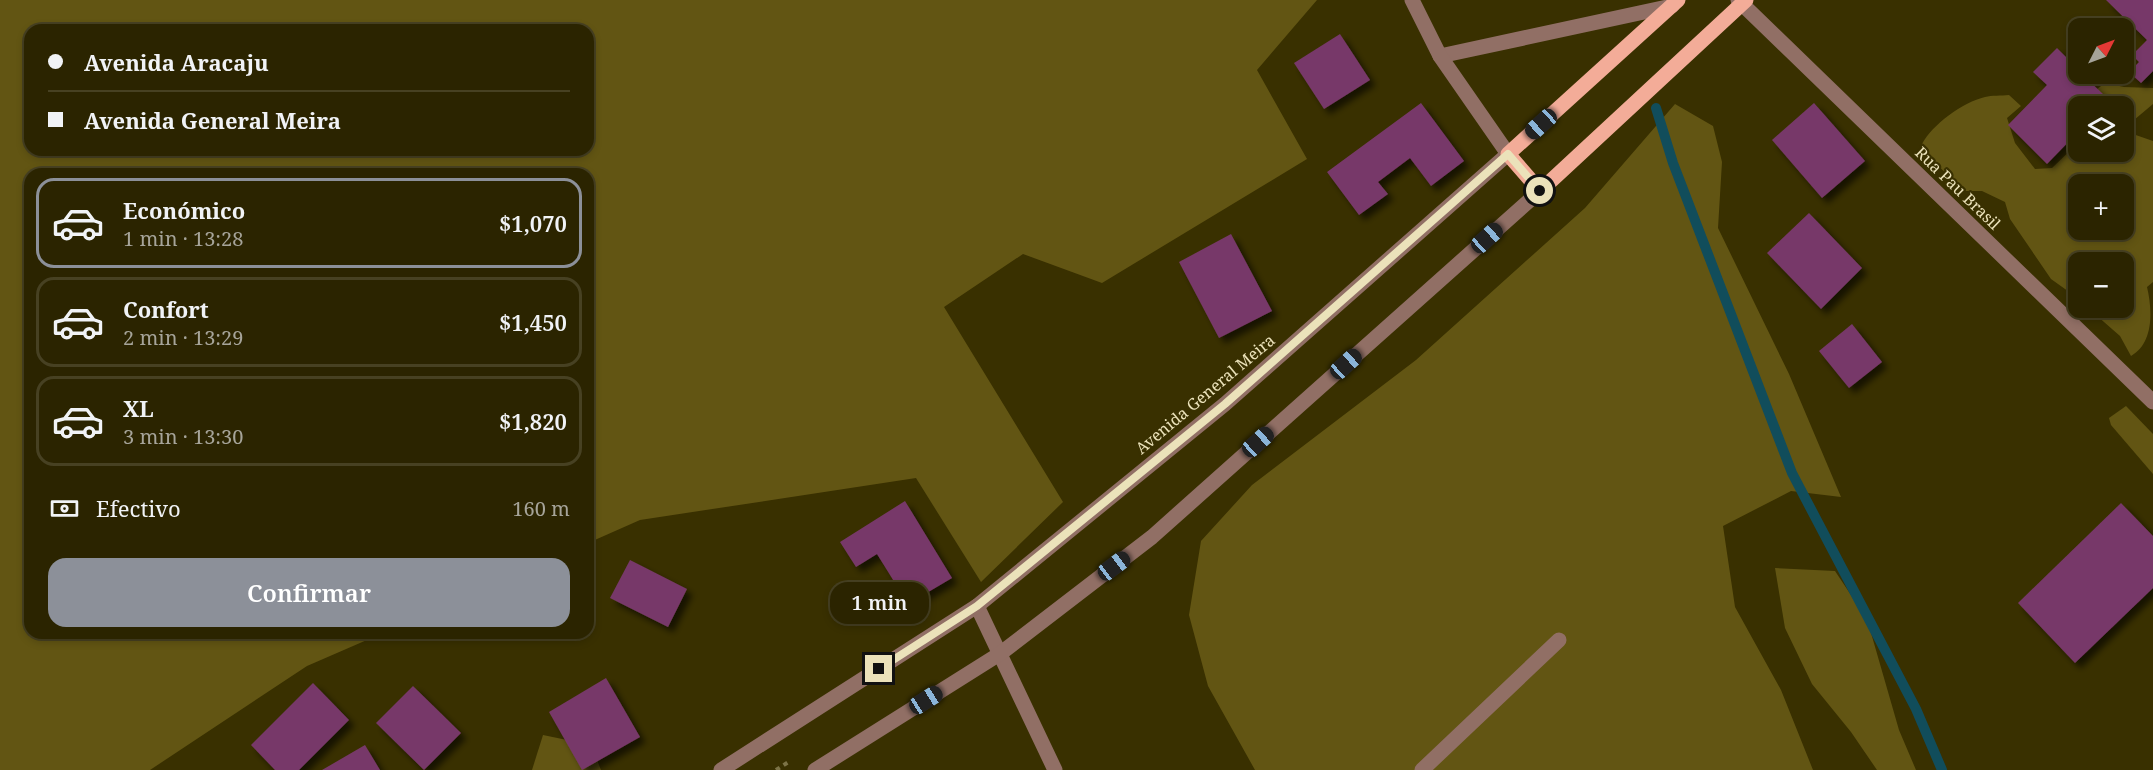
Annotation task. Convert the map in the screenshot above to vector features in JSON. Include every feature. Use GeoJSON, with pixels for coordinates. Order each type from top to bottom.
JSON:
{"type":"FeatureCollection","features":[{"type":"Feature","properties":{"kind":"main road"},"geometry":{"type":"LineString","coordinates":[[1508,154],[1540,191],[1742,1]]}},
{"type":"Feature","properties":{"kind":"main road","name":"Avenida General Meira"},"geometry":{"type":"LineString","coordinates":[[1508,154],[1675,3]]}},
{"type":"Feature","properties":{"kind":"street"},"geometry":{"type":"LineString","coordinates":[[1412,0],[1440,56],[1508,154]]}},
{"type":"Feature","properties":{"kind":"street","name":"Rua Pau Brasil"},"geometry":{"type":"LineString","coordinates":[[1742,1],[2153,402]]}},
{"type":"Feature","properties":{"kind":"street"},"geometry":{"type":"LineString","coordinates":[[1440,56],[1675,3]]}},
{"type":"Feature","properties":{"kind":"street","name":"Avenida General Meira"},"geometry":{"type":"LineString","coordinates":[[721,770],[977,606],[1225,404],[1508,154]]}},
{"type":"Feature","properties":{"kind":"street"},"geometry":{"type":"LineString","coordinates":[[815,770],[1000,653],[1152,537],[1540,191]]}},
{"type":"Feature","properties":{"kind":"street"},"geometry":{"type":"LineString","coordinates":[[977,606],[1055,770]]}},
{"type":"Feature","properties":{"kind":"street"},"geometry":{"type":"LineString","coordinates":[[1422,770],[1559,640]]}},
{"type":"Feature","properties":{"kind":"shaded area"},"geometry":{"type":"Polygon","coordinates":[[[0,0],[1317,0],[1257,70],[1307,159],[1102,283],[1023,254],[944,307],[1063,502],[981,582],[916,478],[640,520],[594,540],[594,168],[24,168],[24,639],[369,639],[307,666],[150,770],[0,770],[0,0]]]}},
{"type":"Feature","properties":{"kind":"shaded area"},"geometry":{"type":"Polygon","coordinates":[[[2104,84],[2153,88],[2153,104],[2134,120],[2134,96],[2088,96],[2104,84]]]}},
{"type":"Feature","properties":{"kind":"shaded area"},"geometry":{"type":"Polygon","coordinates":[[[2009,95],[2021,106],[2007,118],[2015,143],[2035,169],[2052,168],[2068,153],[2068,162],[2134,162],[2134,134],[2153,141],[2153,282],[2147,287],[2150,317],[2144,344],[2131,356],[2120,336],[2099,318],[2134,318],[2134,252],[2068,252],[2068,291],[2051,279],[2010,219],[2005,202],[1982,191],[1965,191],[1933,161],[1922,144],[1933,129],[1958,109],[1988,96],[2009,95]]]}},
{"type":"Feature","properties":{"kind":"shaded area"},"geometry":{"type":"Polygon","coordinates":[[[1675,104],[1713,126],[1722,162],[1718,228],[1789,374],[1841,497],[1791,491],[1723,526],[1735,607],[1781,690],[1813,770],[1255,770],[1208,686],[1189,615],[1201,541],[1252,485],[1416,360],[1585,208],[1675,104]]]}},
{"type":"Feature","properties":{"kind":"shaded area"},"geometry":{"type":"Polygon","coordinates":[[[2126,406],[2153,434],[2153,474],[2111,425],[2109,418],[2126,406]]]}},
{"type":"Feature","properties":{"kind":"shaded area"},"geometry":{"type":"Polygon","coordinates":[[[1775,568],[1835,571],[1867,619],[1899,730],[1916,770],[1877,770],[1851,732],[1812,684],[1785,628],[1775,568]]]}},
{"type":"Feature","properties":{"kind":"shaded area"},"geometry":{"type":"Polygon","coordinates":[[[543,735],[591,745],[601,770],[532,770],[543,735]]]}},
{"type":"Feature","properties":{"kind":"building"},"geometry":{"type":"Polygon","coordinates":[[[2106,0],[2153,0],[2153,71],[2141,83],[2134,77],[2134,67],[2139,62],[2134,57],[2134,53],[2147,40],[2134,27],[2134,18],[2124,18],[2106,0]]]}},
{"type":"Feature","properties":{"kind":"building"},"geometry":{"type":"Polygon","coordinates":[[[1340,34],[1370,80],[1324,109],[1294,63],[1340,34]]]}},
{"type":"Feature","properties":{"kind":"building"},"geometry":{"type":"Polygon","coordinates":[[[2057,48],[2068,59],[2068,84],[2092,84],[2105,96],[2068,96],[2068,142],[2047,164],[2008,125],[2047,85],[2033,72],[2057,48]]]}},
{"type":"Feature","properties":{"kind":"building"},"geometry":{"type":"Polygon","coordinates":[[[1421,103],[1464,161],[1431,186],[1410,158],[1378,182],[1388,194],[1359,215],[1327,172],[1421,103]]]}},
{"type":"Feature","properties":{"kind":"building"},"geometry":{"type":"Polygon","coordinates":[[[1814,103],[1865,161],[1822,198],[1772,140],[1814,103]]]}},
{"type":"Feature","properties":{"kind":"building"},"geometry":{"type":"Polygon","coordinates":[[[1809,213],[1862,268],[1821,309],[1767,253],[1809,213]]]}},
{"type":"Feature","properties":{"kind":"building"},"geometry":{"type":"Polygon","coordinates":[[[1231,234],[1272,311],[1219,338],[1179,262],[1231,234]]]}},
{"type":"Feature","properties":{"kind":"building"},"geometry":{"type":"Polygon","coordinates":[[[1852,324],[1882,362],[1849,388],[1819,351],[1852,324]]]}},
{"type":"Feature","properties":{"kind":"building"},"geometry":{"type":"Polygon","coordinates":[[[905,501],[952,578],[908,604],[877,554],[856,567],[840,542],[905,501]]]}},
{"type":"Feature","properties":{"kind":"building"},"geometry":{"type":"Polygon","coordinates":[[[2121,503],[2153,536],[2153,588],[2075,663],[2018,603],[2121,503]]]}},
{"type":"Feature","properties":{"kind":"building"},"geometry":{"type":"Polygon","coordinates":[[[630,560],[687,589],[668,627],[610,598],[630,560]]]}},
{"type":"Feature","properties":{"kind":"building"},"geometry":{"type":"Polygon","coordinates":[[[606,678],[640,737],[582,770],[549,712],[606,678]]]}},
{"type":"Feature","properties":{"kind":"building"},"geometry":{"type":"Polygon","coordinates":[[[313,683],[349,720],[299,770],[275,770],[251,745],[313,683]]]}},
{"type":"Feature","properties":{"kind":"building"},"geometry":{"type":"Polygon","coordinates":[[[413,686],[461,733],[424,770],[376,723],[413,686]]]}},
{"type":"Feature","properties":{"kind":"building"},"geometry":{"type":"Polygon","coordinates":[[[365,745],[380,770],[322,770],[365,745]]]}},
{"type":"Feature","properties":{"kind":"waterway"},"geometry":{"type":"LineString","coordinates":[[1656,108],[1673,163],[1792,473],[1916,709],[1942,770]]}},
{"type":"Feature","properties":{"kind":"route"},"geometry":{"type":"LineString","coordinates":[[879,669],[977,606],[1225,404],[1508,154],[1540,191]]}}]}
